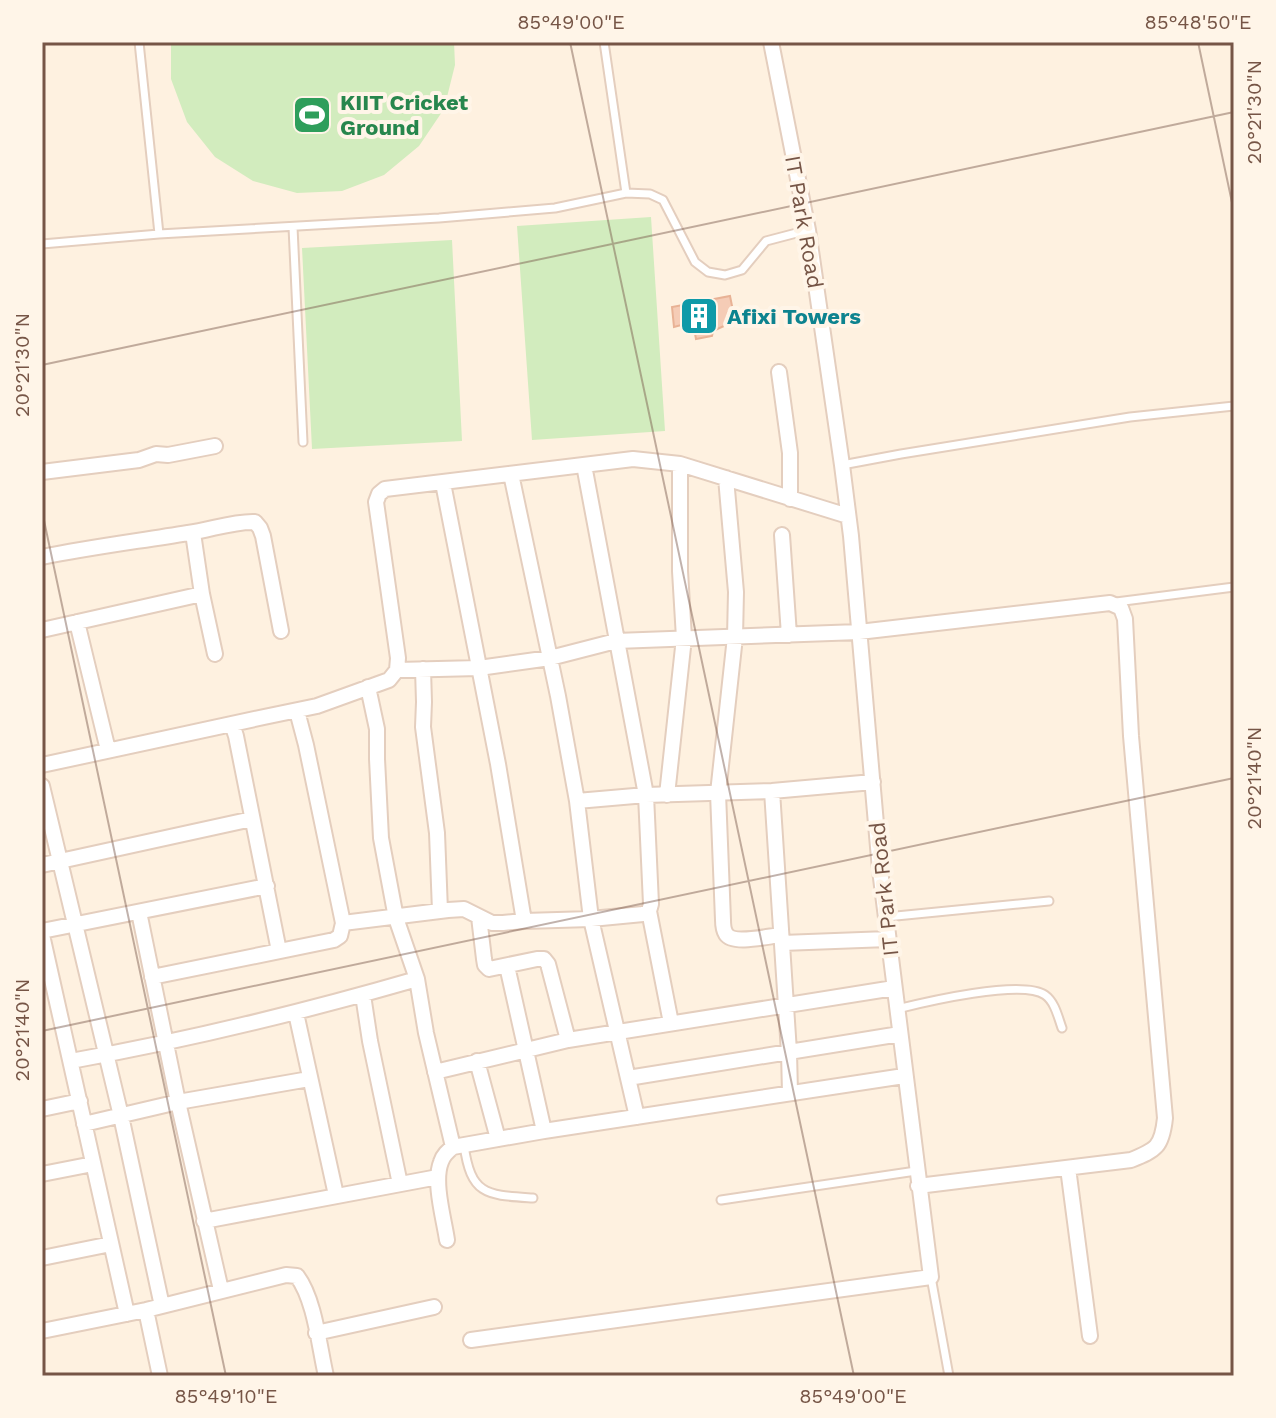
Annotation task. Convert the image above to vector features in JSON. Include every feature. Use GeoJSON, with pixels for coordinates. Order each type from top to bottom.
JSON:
{"type":"FeatureCollection","features":[{"type":"Feature","properties":{"kind":"street","name":"IT Park Road"},"geometry":{"type":"LineString","coordinates":[[771,42],[808,230],[842,465],[880,870],[931,1277]]}},
{"type":"Feature","properties":{"kind":"street"},"geometry":{"type":"LineString","coordinates":[[779,372],[790,453],[790,499]]}},
{"type":"Feature","properties":{"kind":"street"},"geometry":{"type":"LineString","coordinates":[[42,472],[139,460],[156,454],[168,455],[215,446]]}},
{"type":"Feature","properties":{"kind":"street"},"geometry":{"type":"LineString","coordinates":[[42,765],[297,711],[389,680],[397,670],[398,658],[376,502],[385,489],[633,459],[680,464],[848,516]]}},
{"type":"Feature","properties":{"kind":"street"},"geometry":{"type":"LineString","coordinates":[[667,795],[684,638],[679,555],[680,464]]}},
{"type":"Feature","properties":{"kind":"street"},"geometry":{"type":"LineString","coordinates":[[584,465],[646,795],[649,911],[671,1023]]}},
{"type":"Feature","properties":{"kind":"street"},"geometry":{"type":"LineString","coordinates":[[511,474],[577,801],[591,919],[637,1117]]}},
{"type":"Feature","properties":{"kind":"street"},"geometry":{"type":"LineString","coordinates":[[726,478],[736,592],[735,637],[718,793],[724,931],[735,940],[888,939]]}},
{"type":"Feature","properties":{"kind":"street"},"geometry":{"type":"LineString","coordinates":[[443,483],[498,764],[524,921]]}},
{"type":"Feature","properties":{"kind":"street"},"geometry":{"type":"LineString","coordinates":[[42,557],[255,522],[263,536],[281,631]]}},
{"type":"Feature","properties":{"kind":"street"},"geometry":{"type":"LineString","coordinates":[[193,533],[215,654]]}},
{"type":"Feature","properties":{"kind":"street"},"geometry":{"type":"LineString","coordinates":[[782,535],[789,635]]}},
{"type":"Feature","properties":{"kind":"street"},"geometry":{"type":"LineString","coordinates":[[42,630],[202,594]]}},
{"type":"Feature","properties":{"kind":"street"},"geometry":{"type":"LineString","coordinates":[[397,670],[479,668],[550,658],[616,641],[859,632],[1110,603],[1121,608],[1125,619],[1131,736],[1165,1118],[1163,1135],[1155,1150],[1131,1160],[917,1179]]}},
{"type":"Feature","properties":{"kind":"street"},"geometry":{"type":"LineString","coordinates":[[77,622],[108,750]]}},
{"type":"Feature","properties":{"kind":"street"},"geometry":{"type":"LineString","coordinates":[[423,669],[423,727],[437,833],[440,911]]}},
{"type":"Feature","properties":{"kind":"street"},"geometry":{"type":"LineString","coordinates":[[368,687],[377,729],[381,838],[396,918],[417,979],[435,1072],[459,1146]]}},
{"type":"Feature","properties":{"kind":"street"},"geometry":{"type":"LineString","coordinates":[[152,977],[334,940],[340,936],[343,923],[297,711]]}},
{"type":"Feature","properties":{"kind":"street"},"geometry":{"type":"LineString","coordinates":[[232,724],[279,951]]}},
{"type":"Feature","properties":{"kind":"street"},"geometry":{"type":"LineString","coordinates":[[577,801],[646,795],[772,791],[873,782]]}},
{"type":"Feature","properties":{"kind":"street"},"geometry":{"type":"LineString","coordinates":[[42,786],[121,1116],[162,1306]]}},
{"type":"Feature","properties":{"kind":"street"},"geometry":{"type":"LineString","coordinates":[[772,791],[790,1093]]}},
{"type":"Feature","properties":{"kind":"street"},"geometry":{"type":"LineString","coordinates":[[42,865],[252,819]]}},
{"type":"Feature","properties":{"kind":"street"},"geometry":{"type":"LineString","coordinates":[[127,1314],[71,1061],[46,968],[42,933],[267,886]]}},
{"type":"Feature","properties":{"kind":"street"},"geometry":{"type":"LineString","coordinates":[[343,923],[464,909],[492,923],[591,919],[649,911]]}},
{"type":"Feature","properties":{"kind":"street"},"geometry":{"type":"LineString","coordinates":[[139,912],[221,1290]]}},
{"type":"Feature","properties":{"kind":"street"},"geometry":{"type":"LineString","coordinates":[[479,917],[485,965],[489,969],[537,959],[544,959],[548,964],[568,1040]]}},
{"type":"Feature","properties":{"kind":"street"},"geometry":{"type":"LineString","coordinates":[[507,966],[544,1131]]}},
{"type":"Feature","properties":{"kind":"street"},"geometry":{"type":"LineString","coordinates":[[71,1061],[296,1013],[417,979]]}},
{"type":"Feature","properties":{"kind":"street"},"geometry":{"type":"LineString","coordinates":[[435,1072],[617,1031],[894,988]]}},
{"type":"Feature","properties":{"kind":"street"},"geometry":{"type":"LineString","coordinates":[[363,995],[400,1184]]}},
{"type":"Feature","properties":{"kind":"street"},"geometry":{"type":"LineString","coordinates":[[296,1013],[336,1195]]}},
{"type":"Feature","properties":{"kind":"street"},"geometry":{"type":"LineString","coordinates":[[628,1078],[900,1034]]}},
{"type":"Feature","properties":{"kind":"street"},"geometry":{"type":"LineString","coordinates":[[477,1061],[498,1139]]}},
{"type":"Feature","properties":{"kind":"street"},"geometry":{"type":"LineString","coordinates":[[447,1240],[438,1177],[446,1153],[459,1146],[904,1076]]}},
{"type":"Feature","properties":{"kind":"street"},"geometry":{"type":"LineString","coordinates":[[84,1124],[178,1102],[309,1079]]}},
{"type":"Feature","properties":{"kind":"street"},"geometry":{"type":"LineString","coordinates":[[42,1109],[80,1101]]}},
{"type":"Feature","properties":{"kind":"street"},"geometry":{"type":"LineString","coordinates":[[42,1174],[93,1164]]}},
{"type":"Feature","properties":{"kind":"street"},"geometry":{"type":"LineString","coordinates":[[1068,1168],[1090,1336]]}},
{"type":"Feature","properties":{"kind":"street"},"geometry":{"type":"LineString","coordinates":[[204,1221],[438,1177]]}},
{"type":"Feature","properties":{"kind":"street"},"geometry":{"type":"LineString","coordinates":[[42,1258],[111,1244]]}},
{"type":"Feature","properties":{"kind":"street"},"geometry":{"type":"LineString","coordinates":[[42,1331],[146,1310],[286,1275],[297,1276],[309,1299],[326,1376]]}},
{"type":"Feature","properties":{"kind":"street"},"geometry":{"type":"LineString","coordinates":[[471,1340],[931,1277]]}},
{"type":"Feature","properties":{"kind":"street"},"geometry":{"type":"LineString","coordinates":[[316,1333],[434,1307]]}},
{"type":"Feature","properties":{"kind":"street"},"geometry":{"type":"LineString","coordinates":[[146,1310],[160,1376]]}},
{"type":"Feature","properties":{"kind":"lane"},"geometry":{"type":"LineString","coordinates":[[139,42],[159,234]]}},
{"type":"Feature","properties":{"kind":"lane"},"geometry":{"type":"LineString","coordinates":[[604,42],[626,193]]}},
{"type":"Feature","properties":{"kind":"lane"},"geometry":{"type":"LineString","coordinates":[[42,244],[439,218],[555,208],[626,193],[650,194],[663,200],[695,262],[708,272],[725,275],[742,270],[766,241],[808,230]]}},
{"type":"Feature","properties":{"kind":"lane"},"geometry":{"type":"LineString","coordinates":[[293,227],[303,442]]}},
{"type":"Feature","properties":{"kind":"lane"},"geometry":{"type":"LineString","coordinates":[[842,465],[1130,417],[1234,406]]}},
{"type":"Feature","properties":{"kind":"lane"},"geometry":{"type":"LineString","coordinates":[[1110,603],[1234,587]]}},
{"type":"Feature","properties":{"kind":"lane"},"geometry":{"type":"LineString","coordinates":[[886,917],[1049,901]]}},
{"type":"Feature","properties":{"kind":"lane"},"geometry":{"type":"LineString","coordinates":[[897,1009],[943,998],[1020,989],[1043,993],[1053,1003],[1062,1028]]}},
{"type":"Feature","properties":{"kind":"lane"},"geometry":{"type":"LineString","coordinates":[[459,1146],[472,1178],[483,1189],[493,1194],[533,1198]]}},
{"type":"Feature","properties":{"kind":"lane"},"geometry":{"type":"LineString","coordinates":[[721,1200],[917,1179]]}},
{"type":"Feature","properties":{"kind":"lane"},"geometry":{"type":"LineString","coordinates":[[931,1277],[949,1376]]}},
{"type":"Feature","properties":{"kind":"green space","name":"KIIT Cricket Ground"},"geometry":{"type":"Polygon","coordinates":[[[171,42],[454,42],[455,65],[444,109],[419,146],[384,175],[342,191],[297,193],[253,181],[215,157],[187,122],[171,79],[171,42]]]}},
{"type":"Feature","properties":{"kind":"green space"},"geometry":{"type":"Polygon","coordinates":[[[651,217],[665,431],[532,440],[517,226],[651,217]]]}},
{"type":"Feature","properties":{"kind":"green space"},"geometry":{"type":"Polygon","coordinates":[[[452,240],[462,441],[312,449],[302,248],[452,240]]]}},
{"type":"Feature","properties":{"kind":"building","name":"Afixi Towers"},"geometry":{"type":"Polygon","coordinates":[[[730,296],[733,311],[728,312],[724,326],[713,331],[712,336],[696,339],[694,328],[686,330],[685,324],[674,327],[672,307],[730,296]]]}},
{"type":"Feature","properties":{"kind":"place","name":"KIIT Cricket Ground"},"geometry":{"type":"Point","coordinates":[312,115]}},
{"type":"Feature","properties":{"kind":"place","name":"Afixi Towers"},"geometry":{"type":"Point","coordinates":[699,316]}}]}
